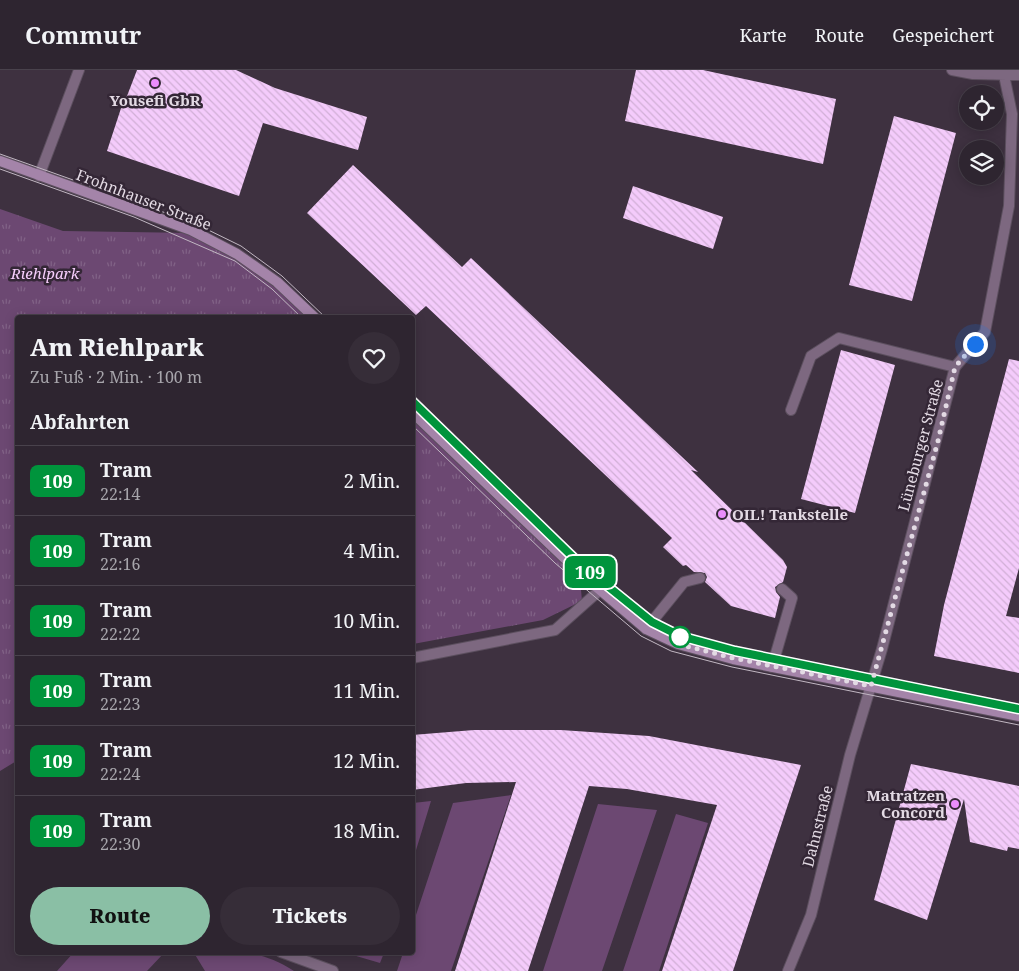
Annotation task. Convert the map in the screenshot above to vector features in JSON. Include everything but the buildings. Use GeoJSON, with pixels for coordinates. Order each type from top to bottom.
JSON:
{"type":"FeatureCollection","features":[{"type":"Feature","properties":{"kind":"main road","name":"Frohnhauser Straße"},"geometry":{"type":"LineString","coordinates":[[0,161],[191,230],[237,254],[277,282],[312,315]]}},
{"type":"Feature","properties":{"kind":"main road"},"geometry":{"type":"LineString","coordinates":[[415,415],[600,590],[646,629],[678,644],[772,666],[1019,716]]}},
{"type":"Feature","properties":{"kind":"street"},"geometry":{"type":"LineString","coordinates":[[40,176],[79,70]]}},
{"type":"Feature","properties":{"kind":"street"},"geometry":{"type":"LineString","coordinates":[[952,70],[973,74],[1004,73],[1019,75]]}},
{"type":"Feature","properties":{"kind":"street","name":"Lüneburger Straße"},"geometry":{"type":"LineString","coordinates":[[871,686],[938,441],[955,367],[985,332],[1009,206],[1012,114],[1004,73]]}},
{"type":"Feature","properties":{"kind":"street"},"geometry":{"type":"LineString","coordinates":[[791,410],[811,356],[839,338],[955,367]]}},
{"type":"Feature","properties":{"kind":"street"},"geometry":{"type":"LineString","coordinates":[[646,629],[684,582],[700,578]]}},
{"type":"Feature","properties":{"kind":"street"},"geometry":{"type":"LineString","coordinates":[[772,666],[792,598],[782,589]]}},
{"type":"Feature","properties":{"kind":"street"},"geometry":{"type":"LineString","coordinates":[[415,657],[555,630],[600,590]]}},
{"type":"Feature","properties":{"kind":"street","name":"Dahnstraße"},"geometry":{"type":"LineString","coordinates":[[788,971],[811,915],[850,755],[871,686]]}},
{"type":"Feature","properties":{"kind":"street"},"geometry":{"type":"LineString","coordinates":[[289,955],[332,971]]}},
{"type":"Feature","properties":{"kind":"green space","name":"Riehlpark"},"geometry":{"type":"Polygon","coordinates":[[[0,209],[63,231],[192,233],[238,257],[273,283],[309,315],[15,315],[15,762],[0,771],[0,209]]]}},
{"type":"Feature","properties":{"kind":"green space"},"geometry":{"type":"Polygon","coordinates":[[[415,420],[580,579],[582,601],[543,620],[415,644],[415,420]]]}},
{"type":"Feature","properties":{"kind":"green space"},"geometry":{"type":"Polygon","coordinates":[[[511,795],[451,971],[397,971],[402,955],[415,955],[415,918],[453,803],[511,795]]]}},
{"type":"Feature","properties":{"kind":"green space"},"geometry":{"type":"Polygon","coordinates":[[[431,801],[415,853],[415,803],[431,801]]]}},
{"type":"Feature","properties":{"kind":"green space"},"geometry":{"type":"Polygon","coordinates":[[[598,804],[657,810],[602,971],[543,971],[598,804]]]}},
{"type":"Feature","properties":{"kind":"green space"},"geometry":{"type":"Polygon","coordinates":[[[676,814],[708,823],[659,971],[623,971],[676,814]]]}},
{"type":"Feature","properties":{"kind":"green space"},"geometry":{"type":"Polygon","coordinates":[[[71,955],[162,955],[147,971],[57,971],[71,955]]]}},
{"type":"Feature","properties":{"kind":"green space"},"geometry":{"type":"Polygon","coordinates":[[[195,955],[257,955],[269,958],[294,971],[205,971],[195,955]]]}},
{"type":"Feature","properties":{"kind":"green space"},"geometry":{"type":"Polygon","coordinates":[[[353,955],[383,955],[380,963],[353,955]]]}},
{"type":"Feature","properties":{"kind":"tram line"},"geometry":{"type":"LineString","coordinates":[[0,154],[194,223],[241,246],[282,276],[323,315]]}},
{"type":"Feature","properties":{"kind":"tram line"},"geometry":{"type":"LineString","coordinates":[[0,169],[134,217],[235,261],[272,289],[299,315]]}},
{"type":"Feature","properties":{"kind":"tram line"},"geometry":{"type":"LineString","coordinates":[[415,404],[579,563],[652,621],[680,637],[735,651],[1019,709]]}},
{"type":"Feature","properties":{"kind":"tram line","name":"109"},"geometry":{"type":"LineString","coordinates":[[415,404],[579,563],[652,622],[680,636],[735,651],[1019,709]]}},
{"type":"Feature","properties":{"kind":"tram line"},"geometry":{"type":"LineString","coordinates":[[415,428],[555,563],[641,636],[671,651],[732,667],[1019,725]]}},
{"type":"Feature","properties":{"kind":"place","name":"Yousefi GbR"},"geometry":{"type":"Point","coordinates":[155,83]}},
{"type":"Feature","properties":{"kind":"place","name":"OIL! Tankstelle"},"geometry":{"type":"Point","coordinates":[722,514]}},
{"type":"Feature","properties":{"kind":"place","name":"Matratzen Concord"},"geometry":{"type":"Point","coordinates":[955,804]}},
{"type":"Feature","properties":{"kind":"route"},"geometry":{"type":"LineString","coordinates":[[680,637],[678,644],[733,658],[871,686],[911,534],[938,441],[955,367],[975,344]]}}]}
